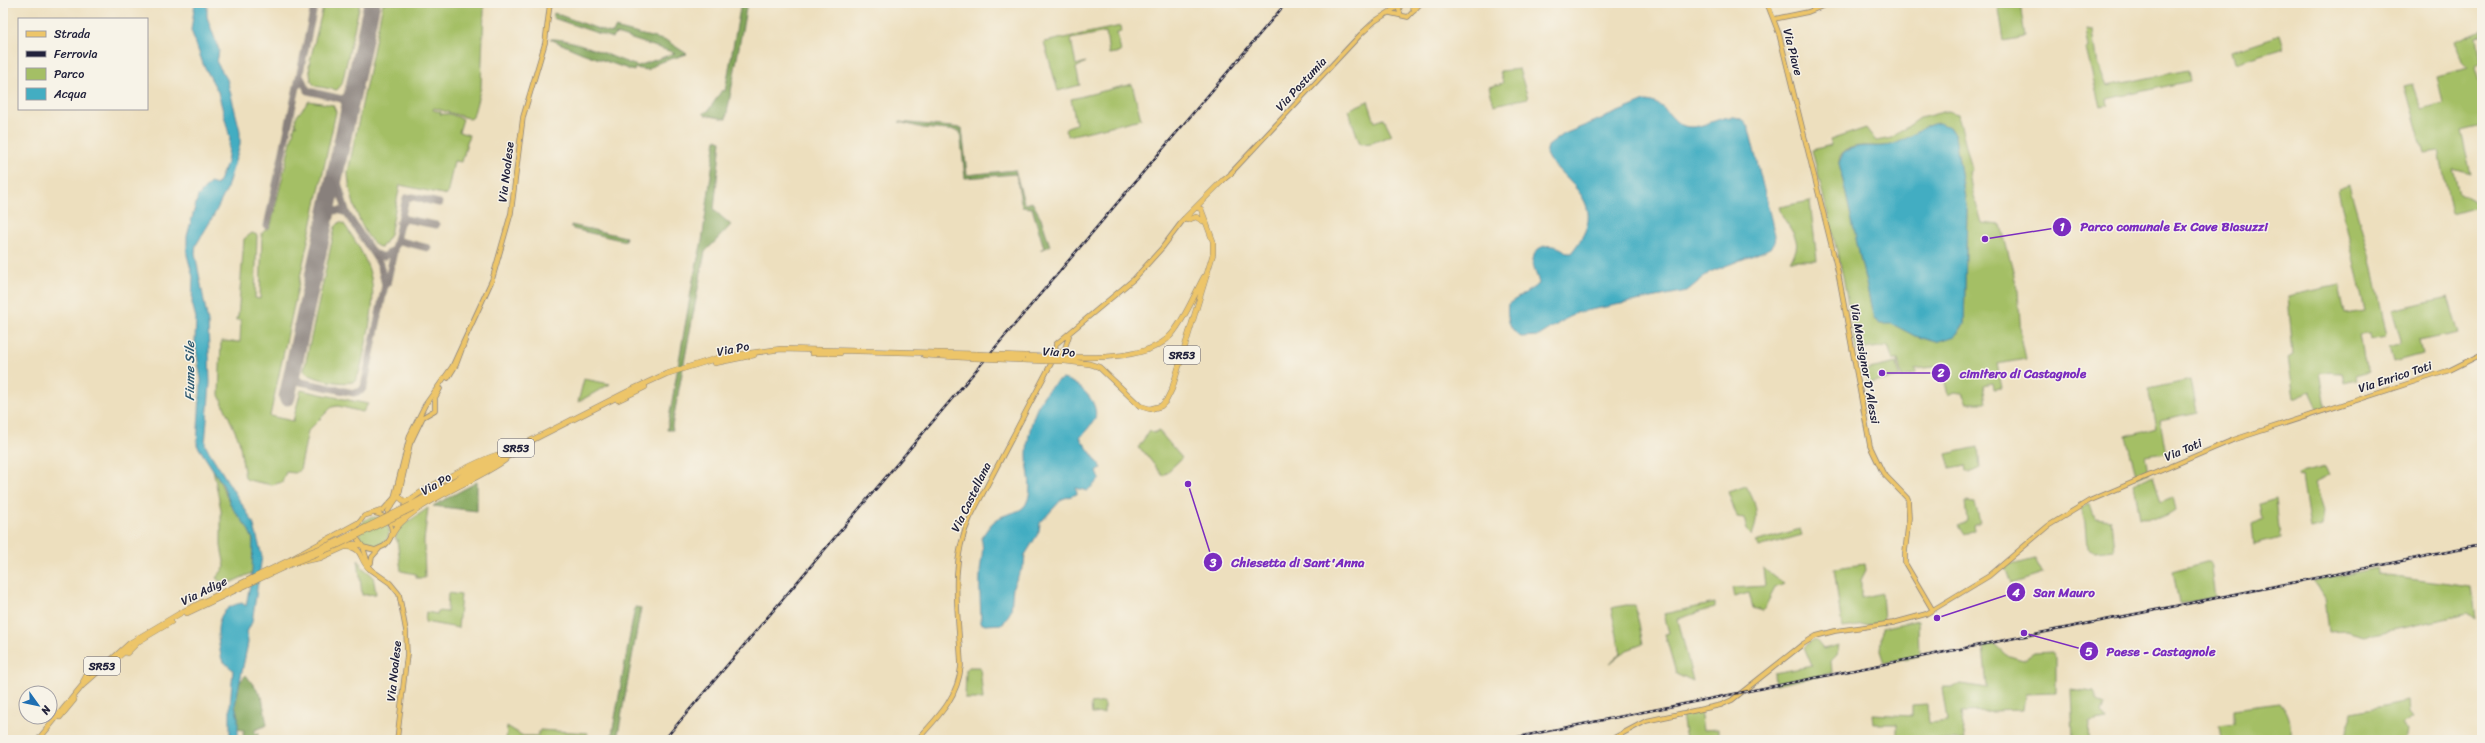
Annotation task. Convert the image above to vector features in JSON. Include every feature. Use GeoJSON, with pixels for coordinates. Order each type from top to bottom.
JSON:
{"type":"FeatureCollection","features":[{"type":"Feature","properties":{"kind":"highway"},"geometry":{"type":"LineString","coordinates":[[1184,221],[1222,181]]}},
{"type":"Feature","properties":{"kind":"highway","name":"SR53"},"geometry":{"type":"LineString","coordinates":[[1204,219],[1205,203],[1211,195]]}},
{"type":"Feature","properties":{"kind":"highway","name":"SR53"},"geometry":{"type":"LineString","coordinates":[[1198,208],[1204,219]]}},
{"type":"Feature","properties":{"kind":"highway"},"geometry":{"type":"LineString","coordinates":[[1184,221],[1194,217],[1204,219]]}},
{"type":"Feature","properties":{"kind":"highway","name":"Via Po"},"geometry":{"type":"LineString","coordinates":[[1066,359],[1115,357],[1158,345],[1170,336],[1206,274],[1210,261],[1212,242],[1204,219]]}},
{"type":"Feature","properties":{"kind":"highway","name":"Via Po"},"geometry":{"type":"LineString","coordinates":[[411,505],[514,451],[662,379],[728,360],[752,355],[800,352],[1066,359],[1090,364],[1106,372],[1130,398],[1140,406],[1155,408],[1166,401],[1174,384],[1212,260],[1213,241],[1204,219]]}},
{"type":"Feature","properties":{"kind":"highway"},"geometry":{"type":"LineString","coordinates":[[392,535],[396,528],[416,511],[496,466],[514,451]]}},
{"type":"Feature","properties":{"kind":"highway"},"geometry":{"type":"LineString","coordinates":[[399,497],[411,505]]}},
{"type":"Feature","properties":{"kind":"highway"},"geometry":{"type":"LineString","coordinates":[[388,520],[395,522],[402,518],[405,505],[411,505]]}},
{"type":"Feature","properties":{"kind":"highway","name":"Via Adige"},"geometry":{"type":"LineString","coordinates":[[38,740],[71,699],[116,653],[147,631],[411,505]]}},
{"type":"Feature","properties":{"kind":"highway"},"geometry":{"type":"LineString","coordinates":[[292,562],[321,543],[346,531],[358,522]]}},
{"type":"Feature","properties":{"kind":"highway"},"geometry":{"type":"LineString","coordinates":[[292,562],[320,558],[351,544],[362,546]]}},
{"type":"Feature","properties":{"kind":"highway"},"geometry":{"type":"LineString","coordinates":[[343,548],[357,549],[370,568]]}},
{"type":"Feature","properties":{"kind":"highway","name":"Via Adige"},"geometry":{"type":"LineString","coordinates":[[42,740],[91,681],[139,641],[185,613]]}},
{"type":"Feature","properties":{"kind":"highway"},"geometry":{"type":"LineString","coordinates":[[116,663],[139,641]]}},
{"type":"Feature","properties":{"kind":"highway"},"geometry":{"type":"LineString","coordinates":[[71,699],[89,671]]}},
{"type":"Feature","properties":{"kind":"main road","name":"Via Noalese"},"geometry":{"type":"LineString","coordinates":[[425,408],[449,371],[492,280],[511,214],[523,117],[544,43],[550,3]]}},
{"type":"Feature","properties":{"kind":"main road"},"geometry":{"type":"LineString","coordinates":[[1412,3],[1414,11]]}},
{"type":"Feature","properties":{"kind":"main road"},"geometry":{"type":"LineString","coordinates":[[1388,13],[1410,16],[1421,3]]}},
{"type":"Feature","properties":{"kind":"main road","name":"Via Piave"},"geometry":{"type":"LineString","coordinates":[[1767,3],[1774,18],[1796,107]]}},
{"type":"Feature","properties":{"kind":"main road"},"geometry":{"type":"LineString","coordinates":[[1774,18],[1808,12],[1830,3]]}},
{"type":"Feature","properties":{"kind":"main road"},"geometry":{"type":"LineString","coordinates":[[1400,5],[1402,15]]}},
{"type":"Feature","properties":{"kind":"main road","name":"Via Postumia"},"geometry":{"type":"LineString","coordinates":[[1198,208],[1361,34],[1375,21],[1400,5]]}},
{"type":"Feature","properties":{"kind":"main road","name":"Via Monsignor D'Alessi"},"geometry":{"type":"LineString","coordinates":[[1796,107],[1838,272],[1870,446],[1883,472],[1908,499],[1909,518],[1905,563],[1932,609]]}},
{"type":"Feature","properties":{"kind":"main road","name":"Via Postumia"},"geometry":{"type":"LineString","coordinates":[[1061,341],[1129,283],[1184,221],[1222,181],[1233,172]]}},
{"type":"Feature","properties":{"kind":"main road"},"geometry":{"type":"LineString","coordinates":[[1050,358],[1066,346],[1070,333]]}},
{"type":"Feature","properties":{"kind":"main road","name":"Via Noalese"},"geometry":{"type":"LineString","coordinates":[[430,413],[435,409],[436,395],[454,368],[465,339]]}},
{"type":"Feature","properties":{"kind":"main road"},"geometry":{"type":"LineString","coordinates":[[1050,358],[1057,343],[1061,341],[1066,346]]}},
{"type":"Feature","properties":{"kind":"main road"},"geometry":{"type":"LineString","coordinates":[[1056,347],[1062,350]]}},
{"type":"Feature","properties":{"kind":"main road","name":"Via Enrico Toti"},"geometry":{"type":"LineString","coordinates":[[2312,414],[2450,370],[2482,354]]}},
{"type":"Feature","properties":{"kind":"main road","name":"Via Castellana"},"geometry":{"type":"LineString","coordinates":[[918,740],[952,699],[960,680],[961,666],[957,565],[963,534],[1050,358]]}},
{"type":"Feature","properties":{"kind":"main road"},"geometry":{"type":"LineString","coordinates":[[429,402],[435,404]]}},
{"type":"Feature","properties":{"kind":"main road"},"geometry":{"type":"LineString","coordinates":[[425,408],[430,413],[422,418],[410,444],[399,497],[388,511],[388,520],[392,535],[387,544],[379,549],[372,557],[371,566],[394,585],[399,594],[390,583],[370,568],[356,532],[358,522],[364,516],[386,508],[395,496],[406,444],[425,408]]}},
{"type":"Feature","properties":{"kind":"main road","name":"Via Toti"},"geometry":{"type":"LineString","coordinates":[[1610,740],[1635,726],[1672,714],[1704,709],[1732,700],[1816,636],[1835,630],[1911,619],[1932,609],[1989,576],[2048,526],[2089,501],[2225,443],[2312,414]]}},
{"type":"Feature","properties":{"kind":"main road"},"geometry":{"type":"LineString","coordinates":[[374,513],[388,520]]}},
{"type":"Feature","properties":{"kind":"main road"},"geometry":{"type":"LineString","coordinates":[[362,546],[371,550],[379,549]]}},
{"type":"Feature","properties":{"kind":"main road","name":"Via Noalese"},"geometry":{"type":"LineString","coordinates":[[396,740],[408,646],[399,594]]}},
{"type":"Feature","properties":{"kind":"green space"},"geometry":{"type":"Polygon","coordinates":[[[324,3],[360,3],[342,84],[337,90],[315,86],[311,81],[309,65],[324,3]]]}},
{"type":"Feature","properties":{"kind":"green space"},"geometry":{"type":"Polygon","coordinates":[[[383,3],[482,3],[484,10],[481,87],[473,117],[471,119],[434,108],[433,110],[441,112],[440,114],[450,114],[463,119],[459,132],[469,135],[462,162],[454,161],[447,195],[400,185],[390,235],[381,248],[374,244],[362,226],[353,203],[348,172],[383,3]]]}},
{"type":"Feature","properties":{"kind":"green space"},"geometry":{"type":"Polygon","coordinates":[[[741,3],[747,3],[726,119],[705,115],[703,113],[708,111],[722,90],[725,91],[741,3]]]}},
{"type":"Feature","properties":{"kind":"green space"},"geometry":{"type":"Polygon","coordinates":[[[1998,3],[2020,3],[2025,37],[2004,41],[1998,3]]]}},
{"type":"Feature","properties":{"kind":"green space"},"geometry":{"type":"Polygon","coordinates":[[[554,13],[607,32],[613,33],[615,28],[667,41],[687,54],[658,63],[648,70],[635,68],[634,71],[582,53],[550,39],[583,45],[638,66],[675,53],[616,34],[612,38],[553,18],[554,13]]]}},
{"type":"Feature","properties":{"kind":"green space"},"geometry":{"type":"Polygon","coordinates":[[[1121,26],[1122,32],[1117,33],[1121,52],[1109,54],[1106,32],[1071,39],[1076,65],[1086,62],[1076,68],[1080,85],[1058,91],[1044,42],[1121,26]]]}},
{"type":"Feature","properties":{"kind":"green space"},"geometry":{"type":"Polygon","coordinates":[[[2086,29],[2093,30],[2098,66],[2107,86],[2188,70],[2190,81],[2107,99],[2108,105],[2100,107],[2086,49],[2089,48],[2086,29]]]}},
{"type":"Feature","properties":{"kind":"green space"},"geometry":{"type":"Polygon","coordinates":[[[2482,30],[2482,35],[2477,36],[2481,64],[2475,68],[2482,91],[2482,126],[2461,131],[2471,174],[2453,169],[2459,193],[2476,202],[2477,207],[2452,214],[2439,151],[2424,153],[2405,86],[2413,84],[2422,109],[2443,103],[2437,76],[2468,68],[2462,62],[2455,41],[2482,30]]]}},
{"type":"Feature","properties":{"kind":"green space"},"geometry":{"type":"Polygon","coordinates":[[[2280,35],[2284,48],[2235,63],[2232,51],[2280,35]]]}},
{"type":"Feature","properties":{"kind":"green space"},"geometry":{"type":"Polygon","coordinates":[[[1519,69],[1528,98],[1494,105],[1489,87],[1503,83],[1500,71],[1519,69]]]}},
{"type":"Feature","properties":{"kind":"green space"},"geometry":{"type":"Polygon","coordinates":[[[1132,84],[1141,119],[1068,136],[1065,131],[1067,127],[1076,124],[1071,99],[1132,84]]]}},
{"type":"Feature","properties":{"kind":"green space"},"geometry":{"type":"Polygon","coordinates":[[[309,101],[333,105],[336,112],[270,416],[293,421],[301,390],[368,404],[363,412],[338,406],[332,407],[308,431],[300,470],[295,473],[286,472],[282,482],[272,485],[245,478],[239,440],[219,395],[221,341],[240,342],[241,320],[236,320],[236,318],[238,317],[244,239],[252,233],[257,235],[255,298],[260,299],[262,233],[271,225],[295,125],[297,126],[295,123],[296,117],[309,101]]]}},
{"type":"Feature","properties":{"kind":"green space"},"geometry":{"type":"Polygon","coordinates":[[[1368,101],[1375,122],[1384,119],[1392,135],[1372,143],[1360,144],[1348,110],[1368,101]]]}},
{"type":"Feature","properties":{"kind":"green space"},"geometry":{"type":"Polygon","coordinates":[[[1947,111],[1958,114],[1972,170],[1969,172],[1971,185],[1982,223],[2001,225],[2018,291],[2021,336],[2026,359],[1997,364],[2002,388],[1994,389],[1993,383],[1983,385],[1986,403],[1967,403],[1962,393],[1954,392],[1948,395],[1941,366],[1915,369],[1916,373],[1902,378],[1898,360],[1893,360],[1888,346],[1856,350],[1843,276],[1812,150],[1831,145],[1830,140],[1866,128],[1876,141],[1891,138],[1920,118],[1947,111]],[[1937,123],[1892,145],[1857,146],[1843,152],[1839,161],[1874,319],[1880,324],[1892,323],[1915,336],[1937,342],[1959,332],[1964,324],[1967,211],[1955,138],[1950,128],[1937,123]]]}},
{"type":"Feature","properties":{"kind":"green space"},"geometry":{"type":"Polygon","coordinates":[[[899,122],[962,128],[967,175],[1015,170],[1024,202],[1026,204],[1032,202],[1041,218],[1050,246],[1041,250],[1044,248],[1032,208],[1022,207],[1016,174],[965,178],[960,131],[923,128],[899,122]]]}},
{"type":"Feature","properties":{"kind":"green space"},"geometry":{"type":"Polygon","coordinates":[[[716,139],[721,141],[714,210],[731,225],[705,252],[672,426],[673,430],[667,430],[693,280],[702,241],[716,139]]]}},
{"type":"Feature","properties":{"kind":"green space"},"geometry":{"type":"Polygon","coordinates":[[[2349,185],[2373,268],[2387,337],[2370,340],[2369,334],[2359,335],[2363,359],[2369,372],[2355,376],[2356,380],[2344,383],[2342,373],[2320,372],[2326,407],[2319,410],[2310,391],[2294,398],[2288,358],[2293,355],[2288,296],[2339,285],[2345,314],[2365,311],[2338,189],[2349,185]]]}},
{"type":"Feature","properties":{"kind":"green space"},"geometry":{"type":"Polygon","coordinates":[[[1810,201],[1817,260],[1790,260],[1795,253],[1797,246],[1796,239],[1779,207],[1810,201]]]}},
{"type":"Feature","properties":{"kind":"green space"},"geometry":{"type":"Polygon","coordinates":[[[340,222],[344,224],[363,254],[372,280],[373,293],[370,324],[359,372],[355,381],[344,383],[320,379],[312,376],[304,370],[335,227],[340,222]]]}},
{"type":"Feature","properties":{"kind":"green space"},"geometry":{"type":"Polygon","coordinates":[[[571,225],[626,237],[625,241],[573,229],[571,225]]]}},
{"type":"Feature","properties":{"kind":"green space"},"geometry":{"type":"Polygon","coordinates":[[[2448,297],[2459,333],[2419,341],[2422,354],[2393,362],[2389,347],[2399,344],[2401,340],[2392,310],[2448,297]]]}},
{"type":"Feature","properties":{"kind":"green space"},"geometry":{"type":"Polygon","coordinates":[[[1897,363],[1900,377],[1868,383],[1865,370],[1897,363]]]}},
{"type":"Feature","properties":{"kind":"green space"},"geometry":{"type":"Polygon","coordinates":[[[584,379],[610,384],[578,402],[584,379]]]}},
{"type":"Feature","properties":{"kind":"green space"},"geometry":{"type":"Polygon","coordinates":[[[2191,380],[2197,412],[2160,420],[2166,453],[2145,456],[2148,473],[2137,478],[2126,436],[2156,427],[2148,389],[2191,380]]]}},
{"type":"Feature","properties":{"kind":"green space"},"geometry":{"type":"Polygon","coordinates":[[[1150,430],[1153,433],[1159,431],[1182,458],[1163,476],[1144,452],[1138,448],[1150,430]]]}},
{"type":"Feature","properties":{"kind":"green space"},"geometry":{"type":"Polygon","coordinates":[[[1978,447],[1980,468],[1970,473],[1966,471],[1965,465],[1950,468],[1946,454],[1978,447]]]}},
{"type":"Feature","properties":{"kind":"green space"},"geometry":{"type":"Polygon","coordinates":[[[2325,467],[2329,475],[2315,483],[2324,510],[2322,526],[2310,529],[2302,476],[2299,477],[2298,474],[2325,467]]]}},
{"type":"Feature","properties":{"kind":"green space"},"geometry":{"type":"Polygon","coordinates":[[[213,469],[233,508],[251,533],[253,544],[254,555],[252,573],[225,585],[216,578],[225,567],[221,546],[221,510],[213,469]]]}},
{"type":"Feature","properties":{"kind":"green space"},"geometry":{"type":"Polygon","coordinates":[[[2153,475],[2161,502],[2172,497],[2175,510],[2164,517],[2140,518],[2134,484],[2153,475]]]}},
{"type":"Feature","properties":{"kind":"green space"},"geometry":{"type":"Polygon","coordinates":[[[477,482],[477,511],[433,506],[477,482]]]}},
{"type":"Feature","properties":{"kind":"green space"},"geometry":{"type":"Polygon","coordinates":[[[1746,486],[1756,510],[1756,522],[1752,535],[1747,530],[1744,518],[1737,517],[1728,492],[1746,486]]]}},
{"type":"Feature","properties":{"kind":"green space"},"geometry":{"type":"Polygon","coordinates":[[[2276,499],[2280,538],[2254,545],[2252,524],[2262,519],[2259,504],[2276,499]]]}},
{"type":"Feature","properties":{"kind":"green space"},"geometry":{"type":"Polygon","coordinates":[[[1965,502],[1975,503],[1980,522],[1974,525],[1975,530],[1964,535],[1958,526],[1967,521],[1965,502]]]}},
{"type":"Feature","properties":{"kind":"green space"},"geometry":{"type":"Polygon","coordinates":[[[2090,504],[2095,518],[2111,520],[2114,550],[2095,552],[2087,548],[2085,523],[2081,508],[2090,504]]]}},
{"type":"Feature","properties":{"kind":"green space"},"geometry":{"type":"Polygon","coordinates":[[[428,508],[424,541],[425,578],[416,578],[416,574],[401,571],[397,539],[395,539],[399,528],[428,508]]]}},
{"type":"Feature","properties":{"kind":"green space"},"geometry":{"type":"Polygon","coordinates":[[[374,517],[385,521],[389,532],[385,543],[374,547],[363,543],[359,532],[363,521],[374,517]]]}},
{"type":"Feature","properties":{"kind":"green space"},"geometry":{"type":"Polygon","coordinates":[[[1800,529],[1802,535],[1759,547],[1755,542],[1800,529]]]}},
{"type":"Feature","properties":{"kind":"green space"},"geometry":{"type":"Polygon","coordinates":[[[358,559],[362,567],[373,576],[376,594],[362,595],[358,559]]]}},
{"type":"Feature","properties":{"kind":"green space"},"geometry":{"type":"Polygon","coordinates":[[[2035,559],[2043,574],[2011,584],[2005,567],[2010,563],[2016,564],[2035,559]]]}},
{"type":"Feature","properties":{"kind":"green space"},"geometry":{"type":"Polygon","coordinates":[[[2210,561],[2215,597],[2179,604],[2173,571],[2210,561]]]}},
{"type":"Feature","properties":{"kind":"green space"},"geometry":{"type":"Polygon","coordinates":[[[1865,564],[1866,570],[1861,580],[1861,598],[1882,593],[1884,623],[1842,628],[1834,568],[1865,564]]]}},
{"type":"Feature","properties":{"kind":"green space"},"geometry":{"type":"Polygon","coordinates":[[[1763,568],[1784,584],[1775,588],[1763,611],[1753,608],[1749,593],[1734,597],[1732,588],[1765,586],[1763,568]]]}},
{"type":"Feature","properties":{"kind":"green space"},"geometry":{"type":"Polygon","coordinates":[[[2377,568],[2378,575],[2472,587],[2476,620],[2468,614],[2364,636],[2346,631],[2329,632],[2325,598],[2314,581],[2377,568]]]}},
{"type":"Feature","properties":{"kind":"green space"},"geometry":{"type":"Polygon","coordinates":[[[448,593],[461,595],[458,628],[425,622],[426,612],[437,614],[438,611],[447,612],[448,593]]]}},
{"type":"Feature","properties":{"kind":"green space"},"geometry":{"type":"Polygon","coordinates":[[[1715,603],[1715,607],[1678,619],[1693,681],[1676,673],[1665,634],[1669,633],[1664,614],[1715,603]]]}},
{"type":"Feature","properties":{"kind":"green space"},"geometry":{"type":"Polygon","coordinates":[[[1635,605],[1643,644],[1627,650],[1610,663],[1621,654],[1611,608],[1635,605]]]}},
{"type":"Feature","properties":{"kind":"green space"},"geometry":{"type":"Polygon","coordinates":[[[635,607],[641,608],[617,740],[611,740],[635,607]]]}},
{"type":"Feature","properties":{"kind":"green space"},"geometry":{"type":"Polygon","coordinates":[[[1918,620],[1919,656],[1884,663],[1880,651],[1882,628],[1918,620]]]}},
{"type":"Feature","properties":{"kind":"green space"},"geometry":{"type":"Polygon","coordinates":[[[1815,639],[1823,649],[1839,645],[1837,655],[1831,661],[1832,673],[1775,685],[1774,673],[1812,666],[1804,647],[1815,639]]]}},
{"type":"Feature","properties":{"kind":"green space"},"geometry":{"type":"Polygon","coordinates":[[[1994,644],[2006,655],[2023,660],[2034,653],[2052,652],[2056,658],[2056,693],[2025,694],[2023,710],[1961,712],[1965,740],[1897,740],[1897,724],[1873,724],[1872,714],[1912,716],[1912,705],[1927,704],[1929,723],[1947,721],[1942,687],[1954,687],[1960,684],[1987,688],[1983,646],[1994,644]]]}},
{"type":"Feature","properties":{"kind":"green space"},"geometry":{"type":"Polygon","coordinates":[[[969,667],[980,667],[983,699],[965,699],[966,670],[969,667]]]}},
{"type":"Feature","properties":{"kind":"green space"},"geometry":{"type":"Polygon","coordinates":[[[246,675],[262,697],[267,725],[255,730],[255,734],[259,733],[256,740],[247,740],[243,735],[244,730],[237,729],[238,717],[235,705],[239,683],[246,675]]]}},
{"type":"Feature","properties":{"kind":"green space"},"geometry":{"type":"Polygon","coordinates":[[[2071,689],[2094,692],[2098,701],[2105,704],[2102,714],[2106,720],[2090,723],[2089,740],[2073,740],[2071,689]]]}},
{"type":"Feature","properties":{"kind":"green space"},"geometry":{"type":"Polygon","coordinates":[[[2408,701],[2409,713],[2413,718],[2402,725],[2406,731],[2404,740],[2343,740],[2353,712],[2408,701]]]}},
{"type":"Feature","properties":{"kind":"green space"},"geometry":{"type":"Polygon","coordinates":[[[1104,702],[1104,713],[1092,714],[1091,704],[1104,702]]]}},
{"type":"Feature","properties":{"kind":"green space"},"geometry":{"type":"Polygon","coordinates":[[[2280,703],[2286,710],[2290,721],[2290,734],[2295,740],[2222,740],[2220,726],[2233,724],[2233,709],[2280,703]]]}},
{"type":"Feature","properties":{"kind":"green space"},"geometry":{"type":"Polygon","coordinates":[[[1700,711],[1703,730],[1718,729],[1718,736],[1705,737],[1705,740],[1686,740],[1682,715],[1700,711]]]}},
{"type":"Feature","properties":{"kind":"green space"},"geometry":{"type":"Polygon","coordinates":[[[507,726],[523,736],[537,736],[540,730],[588,733],[586,740],[506,740],[507,726]]]}},
{"type":"Feature","properties":{"kind":"water"},"geometry":{"type":"Polygon","coordinates":[[[195,3],[207,3],[207,17],[219,50],[217,63],[227,79],[240,131],[240,145],[226,191],[213,217],[196,245],[195,253],[208,322],[210,383],[205,445],[253,522],[262,556],[252,622],[247,632],[248,643],[235,705],[238,717],[238,740],[230,740],[230,706],[233,670],[222,660],[218,625],[225,611],[232,606],[242,603],[246,606],[252,573],[253,539],[247,527],[231,506],[223,485],[197,445],[201,380],[195,342],[196,318],[192,303],[193,277],[187,255],[187,236],[198,196],[210,183],[217,185],[227,163],[230,138],[218,92],[203,64],[191,30],[195,3]]]}},
{"type":"Feature","properties":{"kind":"water"},"geometry":{"type":"Polygon","coordinates":[[[1645,101],[1660,105],[1678,123],[1684,126],[1698,126],[1731,117],[1744,121],[1749,129],[1775,235],[1774,243],[1769,249],[1710,272],[1687,291],[1575,313],[1539,336],[1521,337],[1514,331],[1509,323],[1508,304],[1539,284],[1533,263],[1535,254],[1538,249],[1547,246],[1558,247],[1567,253],[1571,253],[1582,238],[1587,225],[1588,213],[1585,202],[1571,182],[1549,160],[1546,154],[1548,146],[1564,134],[1645,101]]]}},
{"type":"Feature","properties":{"kind":"water"},"geometry":{"type":"Polygon","coordinates":[[[1940,123],[1949,127],[1955,136],[1967,211],[1964,324],[1955,336],[1937,342],[1915,336],[1892,324],[1880,324],[1874,319],[1839,163],[1843,153],[1849,149],[1861,146],[1887,146],[1894,144],[1927,126],[1940,123]]]}},
{"type":"Feature","properties":{"kind":"water"},"geometry":{"type":"Polygon","coordinates":[[[1062,379],[1080,388],[1091,399],[1094,405],[1096,412],[1095,419],[1080,438],[1102,468],[1097,472],[1100,479],[1087,491],[1076,488],[1077,494],[1062,499],[1040,523],[1039,532],[1025,555],[1024,565],[1013,586],[1011,611],[1003,624],[985,625],[981,623],[980,570],[983,547],[981,538],[996,520],[1002,516],[1021,509],[1026,504],[1030,493],[1027,446],[1031,424],[1040,402],[1046,393],[1053,385],[1062,379]]]}},
{"type":"Feature","properties":{"kind":"taxiway"},"geometry":{"type":"LineString","coordinates":[[267,226],[315,3]]}},
{"type":"Feature","properties":{"kind":"taxiway"},"geometry":{"type":"LineString","coordinates":[[300,76],[308,91],[342,99],[349,108]]}},
{"type":"Feature","properties":{"kind":"taxiway"},"geometry":{"type":"LineString","coordinates":[[342,99],[353,92]]}},
{"type":"Feature","properties":{"kind":"taxiway"},"geometry":{"type":"LineString","coordinates":[[325,220],[329,214],[337,210],[347,214],[337,179],[339,158]]}},
{"type":"Feature","properties":{"kind":"taxiway"},"geometry":{"type":"LineString","coordinates":[[373,253],[384,257],[394,249],[406,198],[413,197],[439,203]]}},
{"type":"Feature","properties":{"kind":"taxiway"},"geometry":{"type":"LineString","coordinates":[[294,366],[295,378],[301,382],[354,393],[361,391],[364,387],[385,285],[380,264],[347,214]]}},
{"type":"Feature","properties":{"kind":"taxiway"},"geometry":{"type":"LineString","coordinates":[[399,223],[405,219],[436,225]]}},
{"type":"Feature","properties":{"kind":"taxiway"},"geometry":{"type":"LineString","coordinates":[[396,244],[400,241],[428,248]]}},
{"type":"Feature","properties":{"kind":"taxiway"},"geometry":{"type":"LineString","coordinates":[[387,284],[394,251]]}},
{"type":"Feature","properties":{"kind":"runway"},"geometry":{"type":"LineString","coordinates":[[287,397],[372,3]]}},
{"type":"Feature","properties":{"kind":"railway"},"geometry":{"type":"LineString","coordinates":[[664,740],[1286,3]]}},
{"type":"Feature","properties":{"kind":"railway"},"geometry":{"type":"LineString","coordinates":[[1503,740],[2482,545]]}},
{"type":"Feature","properties":{"kind":"place","name":"Parco comunale Ex Cave Biasuzzi"},"geometry":{"type":"Point","coordinates":[1985,239]}},
{"type":"Feature","properties":{"kind":"place","name":"cimitero di Castagnole"},"geometry":{"type":"Point","coordinates":[1882,373]}},
{"type":"Feature","properties":{"kind":"place","name":"Chiesetta di Sant'Anna"},"geometry":{"type":"Point","coordinates":[1188,484]}},
{"type":"Feature","properties":{"kind":"place","name":"San Mauro"},"geometry":{"type":"Point","coordinates":[1937,618]}},
{"type":"Feature","properties":{"kind":"place","name":"Paese - Castagnole"},"geometry":{"type":"Point","coordinates":[2024,633]}},
{"type":"Feature","properties":{"kind":"water label","name":"Fiume Sile"},"geometry":{"type":"Point","coordinates":[189,371]}}]}
